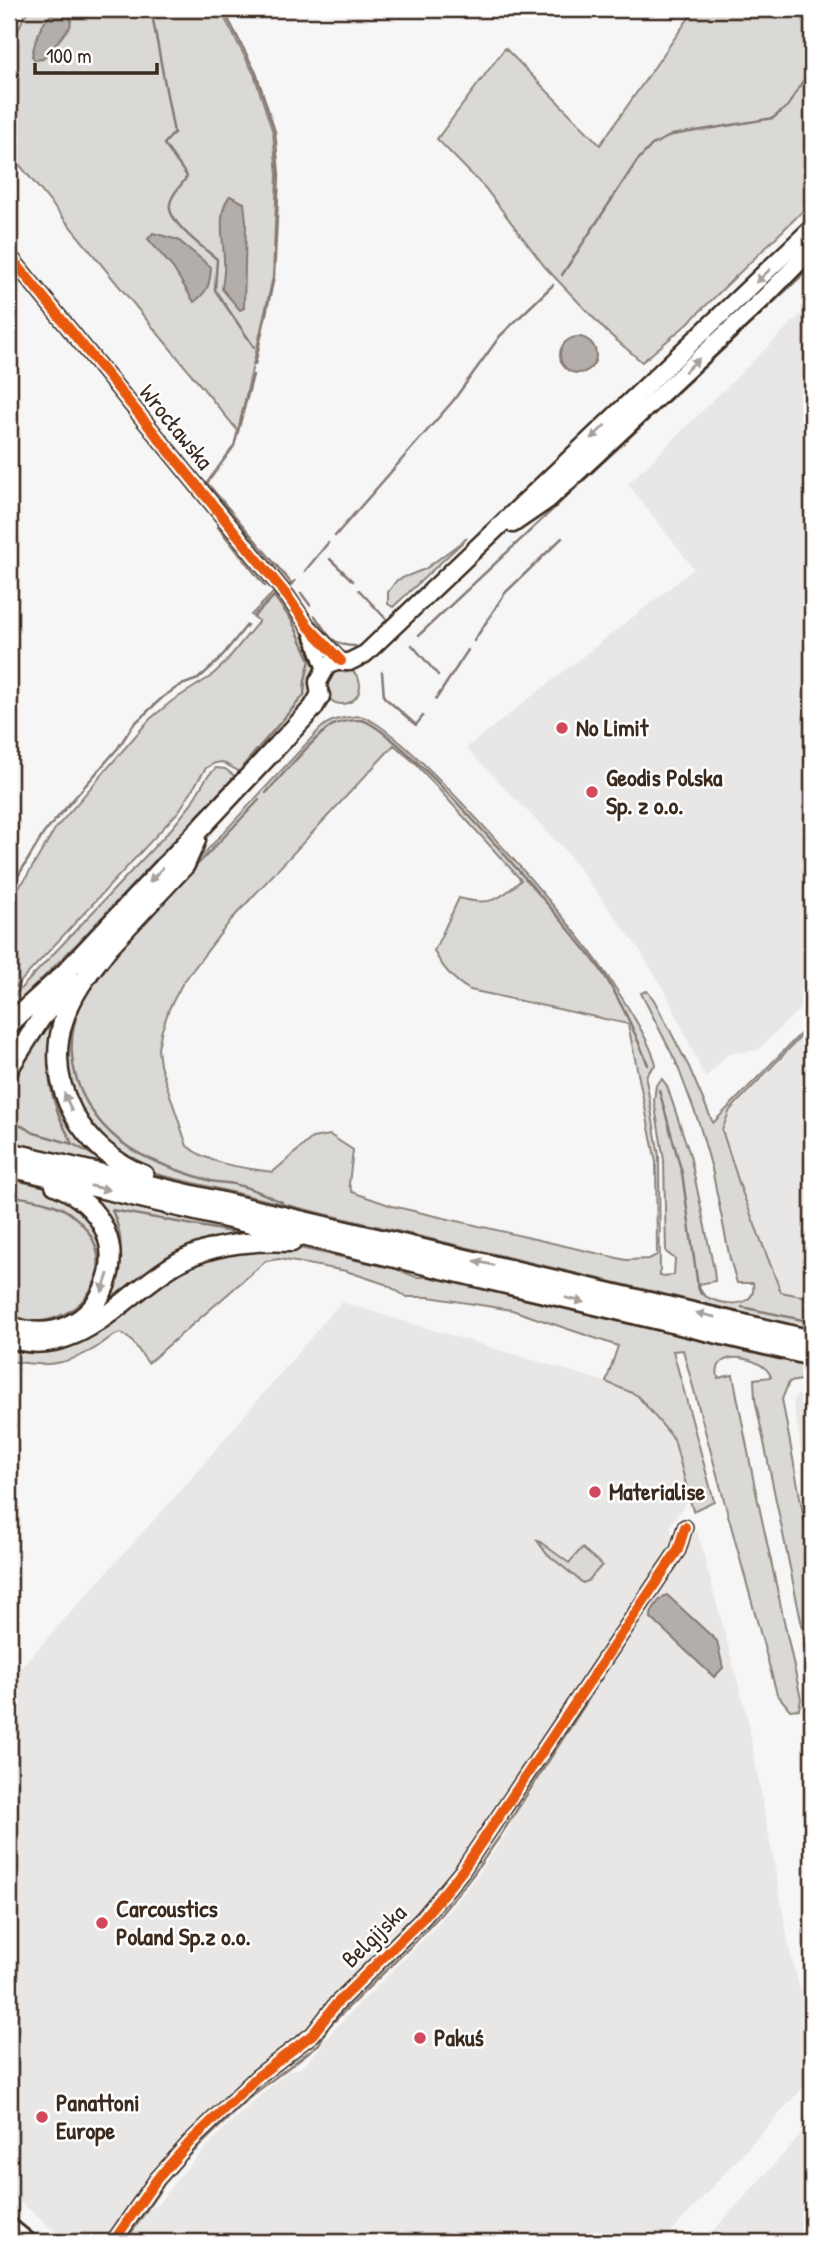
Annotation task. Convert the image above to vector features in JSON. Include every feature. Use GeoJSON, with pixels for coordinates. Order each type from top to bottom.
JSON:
{"type":"FeatureCollection","features":[{"type":"Feature","properties":{"kind":"highway"},"geometry":{"type":"LineString","coordinates":[[9,1045],[64,974],[313,708],[320,696]]}},
{"type":"Feature","properties":{"kind":"highway"},"geometry":{"type":"LineString","coordinates":[[9,1068],[41,1018],[185,865],[202,825]]}},
{"type":"Feature","properties":{"kind":"highway"},"geometry":{"type":"LineString","coordinates":[[108,948],[78,989],[63,1024],[59,1072],[75,1117],[102,1150],[138,1173],[243,1200],[271,1212]]}},
{"type":"Feature","properties":{"kind":"highway"},"geometry":{"type":"LineString","coordinates":[[9,1024],[64,974]]}},
{"type":"Feature","properties":{"kind":"highway"},"geometry":{"type":"LineString","coordinates":[[10,1159],[271,1212],[812,1340]]}},
{"type":"Feature","properties":{"kind":"highway"},"geometry":{"type":"LineString","coordinates":[[10,1159],[341,1245],[812,1356]]}},
{"type":"Feature","properties":{"kind":"highway"},"geometry":{"type":"LineString","coordinates":[[9,1325],[26,1330],[46,1331],[65,1326],[81,1317],[101,1295],[110,1271],[111,1259],[106,1229],[83,1200],[10,1159]]}},
{"type":"Feature","properties":{"kind":"highway"},"geometry":{"type":"LineString","coordinates":[[9,1338],[48,1343],[79,1333],[177,1263],[218,1247],[264,1241],[341,1245]]}},
{"type":"Feature","properties":{"kind":"main road"},"geometry":{"type":"LineString","coordinates":[[320,696],[318,682],[324,670],[332,664],[349,662],[365,654],[812,228]]}},
{"type":"Feature","properties":{"kind":"main road"},"geometry":{"type":"LineString","coordinates":[[479,546],[548,500],[767,295],[812,248]]}},
{"type":"Feature","properties":{"kind":"street","name":"Wrocławska"},"geometry":{"type":"LineString","coordinates":[[9,255],[288,597],[308,626]]}},
{"type":"Feature","properties":{"kind":"street"},"geometry":{"type":"LineString","coordinates":[[308,626],[341,661]]}},
{"type":"Feature","properties":{"kind":"street"},"geometry":{"type":"LineString","coordinates":[[308,626],[324,670]]}},
{"type":"Feature","properties":{"kind":"street","name":"Belgijska"},"geometry":{"type":"LineString","coordinates":[[113,2242],[157,2179],[191,2140],[257,2077],[313,2034],[335,2004],[441,1897],[498,1821],[625,1625],[678,1550],[685,1527]]}},
{"type":"Feature","properties":{"kind":"street"},"geometry":{"type":"LineString","coordinates":[[9,2224],[31,2242]]}},
{"type":"Feature","properties":{"kind":"shaded area"},"geometry":{"type":"Polygon","coordinates":[[[31,9],[220,9],[254,74],[273,133],[277,175],[273,277],[238,431],[9,152],[9,52],[24,16],[31,9]]]}},
{"type":"Feature","properties":{"kind":"shaded area"},"geometry":{"type":"Polygon","coordinates":[[[58,9],[65,9],[69,13],[70,27],[43,59],[35,60],[32,56],[40,30],[58,9]]]}},
{"type":"Feature","properties":{"kind":"shaded area"},"geometry":{"type":"Polygon","coordinates":[[[695,9],[792,9],[812,23],[812,202],[686,325],[642,362],[607,332],[545,267],[485,188],[437,139],[505,48],[600,145],[695,9]]]}},
{"type":"Feature","properties":{"kind":"shaded area"},"geometry":{"type":"Polygon","coordinates":[[[230,196],[244,203],[246,222],[244,308],[240,310],[222,289],[222,218],[230,196]]]}},
{"type":"Feature","properties":{"kind":"shaded area"},"geometry":{"type":"Polygon","coordinates":[[[153,233],[178,240],[211,267],[207,287],[194,302],[173,268],[148,239],[153,233]]]}},
{"type":"Feature","properties":{"kind":"shaded area"},"geometry":{"type":"Polygon","coordinates":[[[812,303],[812,997],[758,1050],[728,1054],[705,1078],[666,993],[639,949],[564,849],[466,748],[694,569],[628,484],[812,303]]]}},
{"type":"Feature","properties":{"kind":"shaded area"},"geometry":{"type":"Polygon","coordinates":[[[578,337],[591,342],[596,355],[591,368],[578,373],[565,368],[560,355],[565,342],[578,337]]]}},
{"type":"Feature","properties":{"kind":"shaded area"},"geometry":{"type":"Polygon","coordinates":[[[467,538],[393,607],[388,604],[388,592],[397,580],[425,569],[467,538]]]}},
{"type":"Feature","properties":{"kind":"shaded area"},"geometry":{"type":"Polygon","coordinates":[[[276,593],[298,623],[310,645],[316,664],[310,680],[310,696],[242,773],[222,762],[206,768],[179,811],[9,994],[9,898],[24,881],[55,829],[150,719],[224,664],[259,621],[251,615],[276,593]]]}},
{"type":"Feature","properties":{"kind":"shaded area"},"geometry":{"type":"Polygon","coordinates":[[[342,668],[355,673],[360,686],[355,699],[342,704],[329,699],[324,686],[329,673],[342,668]]]}},
{"type":"Feature","properties":{"kind":"shaded area"},"geometry":{"type":"Polygon","coordinates":[[[359,716],[379,726],[408,749],[516,862],[592,954],[637,1023],[656,1064],[646,1079],[659,1156],[660,1276],[674,1275],[675,1259],[666,1252],[664,1160],[654,1101],[656,1085],[662,1079],[667,1086],[690,1155],[714,1270],[715,1281],[699,1284],[701,1291],[716,1301],[738,1303],[750,1297],[753,1291],[753,1283],[737,1283],[699,1123],[676,1062],[641,993],[647,991],[654,1000],[689,1067],[713,1123],[812,1022],[730,1110],[722,1130],[741,1189],[781,1292],[812,1298],[812,1329],[156,1174],[119,1156],[79,1112],[68,1081],[65,1049],[77,1001],[128,935],[321,728],[334,720],[359,716]],[[394,745],[231,920],[182,984],[169,1009],[158,1049],[160,1065],[187,1146],[217,1162],[273,1172],[312,1138],[330,1135],[353,1150],[349,1184],[352,1192],[392,1206],[626,1260],[649,1259],[657,1255],[656,1162],[628,1024],[470,990],[445,968],[434,951],[459,898],[478,902],[493,900],[521,880],[415,763],[394,745]]]}},
{"type":"Feature","properties":{"kind":"shaded area"},"geometry":{"type":"Polygon","coordinates":[[[216,768],[225,769],[236,777],[235,782],[102,924],[9,1017],[9,1001],[172,828],[216,768]]]}},
{"type":"Feature","properties":{"kind":"shaded area"},"geometry":{"type":"Polygon","coordinates":[[[66,998],[55,1068],[118,1169],[26,1147],[15,1141],[17,1127],[9,1129],[9,1083],[14,1069],[66,998]]]}},
{"type":"Feature","properties":{"kind":"shaded area"},"geometry":{"type":"Polygon","coordinates":[[[812,1025],[812,1298],[781,1292],[741,1189],[722,1130],[730,1110],[812,1025]]]}},
{"type":"Feature","properties":{"kind":"shaded area"},"geometry":{"type":"Polygon","coordinates":[[[9,1179],[45,1187],[76,1202],[104,1246],[97,1289],[73,1315],[46,1325],[9,1319],[9,1179]]]}},
{"type":"Feature","properties":{"kind":"shaded area"},"geometry":{"type":"Polygon","coordinates":[[[88,1195],[253,1234],[228,1238],[93,1319],[39,1336],[110,1289],[88,1195]]]}},
{"type":"Feature","properties":{"kind":"shaded area"},"geometry":{"type":"Polygon","coordinates":[[[295,1247],[812,1367],[812,1383],[802,1380],[789,1382],[782,1399],[811,1557],[810,1647],[806,1645],[755,1399],[754,1379],[771,1377],[759,1364],[740,1358],[730,1358],[718,1368],[718,1378],[733,1375],[801,1699],[799,1709],[790,1710],[777,1694],[683,1350],[673,1351],[714,1501],[693,1511],[674,1439],[637,1395],[606,1382],[618,1346],[512,1310],[429,1297],[407,1297],[385,1284],[346,1271],[279,1259],[266,1261],[148,1363],[131,1340],[121,1333],[71,1360],[41,1364],[9,1361],[9,1345],[23,1349],[168,1275],[223,1251],[295,1247]]]}},
{"type":"Feature","properties":{"kind":"shaded area"},"geometry":{"type":"Polygon","coordinates":[[[341,1302],[606,1382],[637,1395],[674,1439],[689,1499],[670,1526],[674,1541],[458,1867],[407,1925],[346,1985],[306,2033],[258,2067],[190,2131],[156,2169],[105,2242],[67,2242],[9,2193],[9,1681],[187,1483],[341,1302]]]}},
{"type":"Feature","properties":{"kind":"shaded area"},"geometry":{"type":"Polygon","coordinates":[[[797,1395],[812,1399],[812,1514],[793,1402],[797,1395]]]}},
{"type":"Feature","properties":{"kind":"shaded area"},"geometry":{"type":"Polygon","coordinates":[[[697,1530],[747,1716],[791,1956],[802,1996],[812,1994],[812,2078],[662,2242],[122,2242],[139,2217],[159,2203],[176,2180],[225,2127],[288,2071],[306,2064],[334,2029],[431,1932],[472,1883],[510,1827],[519,1797],[697,1530]]]}},
{"type":"Feature","properties":{"kind":"shaded area"},"geometry":{"type":"Polygon","coordinates":[[[536,1539],[569,1563],[582,1548],[602,1565],[583,1583],[546,1553],[536,1539]]]}},
{"type":"Feature","properties":{"kind":"shaded area"},"geometry":{"type":"Polygon","coordinates":[[[667,1595],[717,1641],[723,1668],[714,1677],[651,1618],[656,1605],[667,1595]]]}},
{"type":"Feature","properties":{"kind":"shaded area"},"geometry":{"type":"Polygon","coordinates":[[[812,2123],[812,2242],[703,2242],[812,2123]]]}},
{"type":"Feature","properties":{"kind":"waterway"},"geometry":{"type":"LineString","coordinates":[[151,9],[174,133],[164,144],[187,176],[173,196],[170,211],[180,226],[217,259],[215,290],[254,347]]}},
{"type":"Feature","properties":{"kind":"waterway"},"geometry":{"type":"LineString","coordinates":[[223,9],[256,73],[275,132],[279,175],[274,277],[255,364]]}},
{"type":"Feature","properties":{"kind":"waterway"},"geometry":{"type":"LineString","coordinates":[[562,275],[637,161],[652,145],[672,135],[773,118],[788,106],[812,66]]}},
{"type":"Feature","properties":{"kind":"waterway"},"geometry":{"type":"LineString","coordinates":[[419,635],[812,266]]}},
{"type":"Feature","properties":{"kind":"waterway"},"geometry":{"type":"LineString","coordinates":[[335,536],[453,401],[500,336],[553,285]]}},
{"type":"Feature","properties":{"kind":"waterway"},"geometry":{"type":"LineString","coordinates":[[253,375],[234,446],[207,483],[292,584]]}},
{"type":"Feature","properties":{"kind":"waterway"},"geometry":{"type":"LineString","coordinates":[[218,527],[265,586]]}},
{"type":"Feature","properties":{"kind":"waterway"},"geometry":{"type":"LineString","coordinates":[[474,641],[505,593],[562,538]]}},
{"type":"Feature","properties":{"kind":"waterway"},"geometry":{"type":"LineString","coordinates":[[305,571],[328,543]]}},
{"type":"Feature","properties":{"kind":"waterway"},"geometry":{"type":"LineString","coordinates":[[330,559],[353,581]]}},
{"type":"Feature","properties":{"kind":"waterway"},"geometry":{"type":"LineString","coordinates":[[288,586],[295,581]]}},
{"type":"Feature","properties":{"kind":"waterway"},"geometry":{"type":"LineString","coordinates":[[359,590],[386,619]]}},
{"type":"Feature","properties":{"kind":"waterway"},"geometry":{"type":"LineString","coordinates":[[301,593],[310,605]]}},
{"type":"Feature","properties":{"kind":"waterway"},"geometry":{"type":"LineString","coordinates":[[243,766],[304,695],[310,660],[292,621],[274,596],[254,616]]}},
{"type":"Feature","properties":{"kind":"waterway"},"geometry":{"type":"LineString","coordinates":[[315,616],[335,641],[355,646]]}},
{"type":"Feature","properties":{"kind":"waterway"},"geometry":{"type":"LineString","coordinates":[[9,891],[44,833],[118,748],[133,725],[163,697],[179,686],[198,679],[218,661],[247,625]]}},
{"type":"Feature","properties":{"kind":"waterway"},"geometry":{"type":"LineString","coordinates":[[412,645],[438,675]]}},
{"type":"Feature","properties":{"kind":"waterway"},"geometry":{"type":"LineString","coordinates":[[436,699],[468,650]]}},
{"type":"Feature","properties":{"kind":"waterway"},"geometry":{"type":"LineString","coordinates":[[382,672],[384,697],[416,725],[423,716]]}},
{"type":"Feature","properties":{"kind":"waterway"},"geometry":{"type":"LineString","coordinates":[[266,793],[326,729],[346,721],[359,720],[378,729],[444,789],[522,874],[585,949],[615,993],[648,1065]]}},
{"type":"Feature","properties":{"kind":"waterway"},"geometry":{"type":"LineString","coordinates":[[9,1009],[75,946],[233,778]]}},
{"type":"Feature","properties":{"kind":"waterway"},"geometry":{"type":"LineString","coordinates":[[161,903],[259,800]]}},
{"type":"Feature","properties":{"kind":"waterway"},"geometry":{"type":"LineString","coordinates":[[145,921],[100,971],[80,1006],[73,1029],[72,1053],[75,1075],[84,1096],[96,1116],[129,1148],[172,1168],[211,1181],[248,1188],[282,1202]]}},
{"type":"Feature","properties":{"kind":"waterway"},"geometry":{"type":"LineString","coordinates":[[54,1022],[49,1054],[50,1084],[58,1114],[73,1144]]}},
{"type":"Feature","properties":{"kind":"waterway"},"geometry":{"type":"LineString","coordinates":[[41,1034],[54,1022]]}},
{"type":"Feature","properties":{"kind":"waterway"},"geometry":{"type":"LineString","coordinates":[[9,1095],[26,1057]]}},
{"type":"Feature","properties":{"kind":"waterway"},"geometry":{"type":"LineString","coordinates":[[659,1090],[682,1173],[701,1294]]}},
{"type":"Feature","properties":{"kind":"waterway"},"geometry":{"type":"LineString","coordinates":[[9,1124],[73,1144],[105,1162]]}},
{"type":"Feature","properties":{"kind":"waterway"},"geometry":{"type":"LineString","coordinates":[[9,1195],[41,1201],[71,1214],[87,1230],[96,1247],[99,1264],[95,1281],[87,1296],[74,1308],[56,1318],[35,1322]]}},
{"type":"Feature","properties":{"kind":"waterway"},"geometry":{"type":"LineString","coordinates":[[140,1277],[105,1305],[119,1270],[121,1246],[112,1210],[237,1233],[216,1239]]}},
{"type":"Feature","properties":{"kind":"waterway"},"geometry":{"type":"LineString","coordinates":[[147,1272],[174,1255]]}},
{"type":"Feature","properties":{"kind":"waterway"},"geometry":{"type":"LineString","coordinates":[[742,1307],[812,1322]]}},
{"type":"Feature","properties":{"kind":"waterway"},"geometry":{"type":"LineString","coordinates":[[125,2242],[164,2184],[185,2160],[251,2096],[319,2044],[329,2026],[441,1914],[500,1836],[591,1695]]}},
{"type":"Feature","properties":{"kind":"cycle path"},"geometry":{"type":"LineString","coordinates":[[9,255],[288,597],[308,626],[341,661]]}},
{"type":"Feature","properties":{"kind":"cycle path"},"geometry":{"type":"LineString","coordinates":[[113,2242],[157,2179],[192,2140],[257,2077],[313,2034],[336,2004],[423,1918],[462,1871],[678,1550],[685,1527]]}},
{"type":"Feature","properties":{"kind":"place","name":"No Limit"},"geometry":{"type":"Point","coordinates":[562,728]}},
{"type":"Feature","properties":{"kind":"place","name":"Geodis Polska Sp. z o.o."},"geometry":{"type":"Point","coordinates":[592,792]}},
{"type":"Feature","properties":{"kind":"place","name":"Materialise"},"geometry":{"type":"Point","coordinates":[595,1492]}},
{"type":"Feature","properties":{"kind":"place","name":"Carcoustics Poland Sp.z o.o."},"geometry":{"type":"Point","coordinates":[102,1923]}},
{"type":"Feature","properties":{"kind":"place","name":"Pakuś"},"geometry":{"type":"Point","coordinates":[420,2038]}},
{"type":"Feature","properties":{"kind":"place","name":"Panattoni Europe"},"geometry":{"type":"Point","coordinates":[42,2117]}}]}
